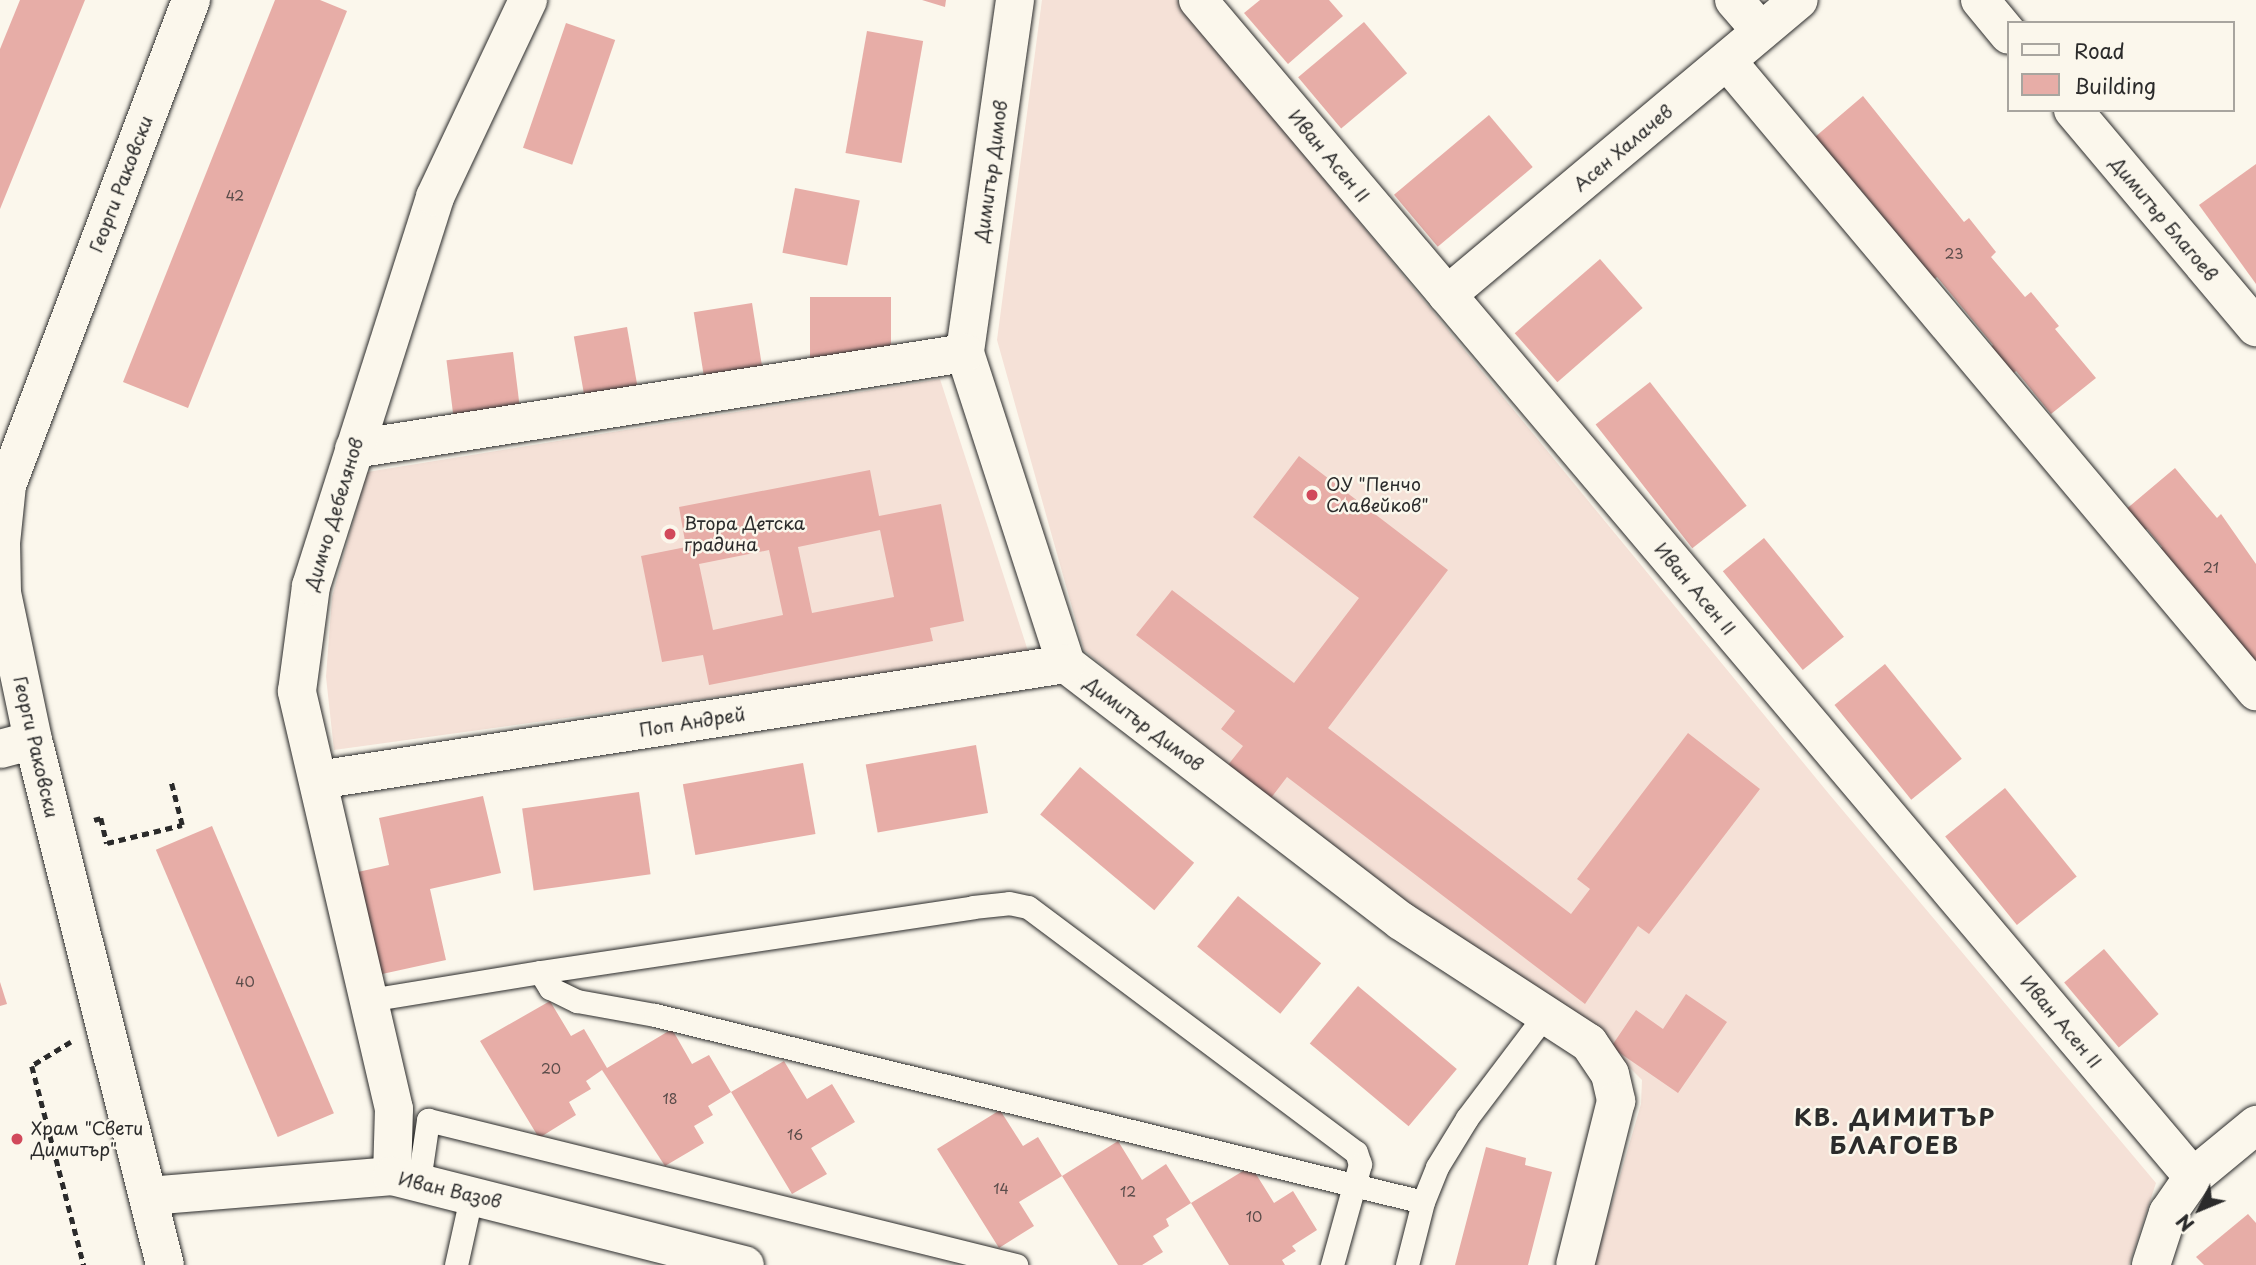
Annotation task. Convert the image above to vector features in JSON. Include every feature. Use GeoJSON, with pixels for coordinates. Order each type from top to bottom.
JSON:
{"type":"FeatureCollection","features":[{"type":"Feature","properties":{"kind":"street","name":"Георги Раковски"},"geometry":{"type":"LineString","coordinates":[[165,1265],[56,831],[16,745],[2,593],[4,489],[191,0]]}},
{"type":"Feature","properties":{"kind":"street","name":"Димчо Дебелянов"},"geometry":{"type":"LineString","coordinates":[[406,1178],[394,1109],[297,691],[311,586],[435,197],[528,0]]}},
{"type":"Feature","properties":{"kind":"street","name":"Димитър Димов"},"geometry":{"type":"LineString","coordinates":[[1015,0],[965,353],[1066,664],[1401,921],[1589,1043],[1610,1074],[1616,1101],[1575,1265]]}},
{"type":"Feature","properties":{"kind":"street","name":"Иван Асен II"},"geometry":{"type":"LineString","coordinates":[[1198,0],[2193,1177]]}},
{"type":"Feature","properties":{"kind":"street"},"geometry":{"type":"LineString","coordinates":[[1734,0],[1761,31]]}},
{"type":"Feature","properties":{"kind":"street","name":"Асен Халачев"},"geometry":{"type":"LineString","coordinates":[[1447,295],[1798,0]]}},
{"type":"Feature","properties":{"kind":"street"},"geometry":{"type":"LineString","coordinates":[[1980,0],[2008,34]]}},
{"type":"Feature","properties":{"kind":"street"},"geometry":{"type":"LineString","coordinates":[[1727,61],[2256,691]]}},
{"type":"Feature","properties":{"kind":"street","name":"Димитър Благоев"},"geometry":{"type":"LineString","coordinates":[[2075,112],[2256,327]]}},
{"type":"Feature","properties":{"kind":"street"},"geometry":{"type":"LineString","coordinates":[[354,449],[965,353]]}},
{"type":"Feature","properties":{"kind":"street","name":"Поп Андрей"},"geometry":{"type":"LineString","coordinates":[[318,780],[1066,664]]}},
{"type":"Feature","properties":{"kind":"street"},"geometry":{"type":"LineString","coordinates":[[2151,1265],[2168,1213],[2193,1177],[2256,1125]]}},
{"type":"Feature","properties":{"kind":"street","name":"Иван Вазов"},"geometry":{"type":"LineString","coordinates":[[149,1196],[406,1178],[472,1193],[705,1260],[745,1265]]}},
{"type":"Feature","properties":{"kind":"lane"},"geometry":{"type":"LineString","coordinates":[[369,1000],[973,907],[1009,903],[1028,907],[1346,1141],[1360,1164],[1332,1265]]}},
{"type":"Feature","properties":{"kind":"lane"},"geometry":{"type":"LineString","coordinates":[[540,972],[550,988],[577,1001],[655,1015],[1352,1188],[1423,1202]]}},
{"type":"Feature","properties":{"kind":"lane"},"geometry":{"type":"LineString","coordinates":[[1407,1265],[1423,1202],[1437,1167],[1467,1118],[1545,1015]]}},
{"type":"Feature","properties":{"kind":"lane"},"geometry":{"type":"LineString","coordinates":[[406,1178],[428,1120],[1016,1265]]}},
{"type":"Feature","properties":{"kind":"lane"},"geometry":{"type":"LineString","coordinates":[[456,1265],[472,1193]]}},
{"type":"Feature","properties":{"kind":"path"},"geometry":{"type":"LineString","coordinates":[[56,831],[101,818],[107,843],[182,825],[171,782]]}},
{"type":"Feature","properties":{"kind":"path"},"geometry":{"type":"LineString","coordinates":[[83,1265],[32,1066],[105,1021]]}},
{"type":"Feature","properties":{"kind":"shaded area","name":"ОУ \"Пенчо Славейков\""},"geometry":{"type":"Polygon","coordinates":[[[1042,0],[1177,0],[1829,794],[2156,1183],[2129,1265],[1594,1265],[1641,1104],[1642,1080],[1620,1058],[1392,899],[1220,765],[1084,650],[997,340],[1042,0]]]}},
{"type":"Feature","properties":{"kind":"shaded area","name":"Втора Детска градина"},"geometry":{"type":"Polygon","coordinates":[[[940,379],[1029,654],[334,750],[326,677],[332,597],[367,472],[940,379]]]}},
{"type":"Feature","properties":{"kind":"building"},"geometry":{"type":"Polygon","coordinates":[[[20,0],[85,0],[0,209],[0,49],[20,0]]]}},
{"type":"Feature","properties":{"kind":"building"},"geometry":{"type":"Polygon","coordinates":[[[275,0],[320,0],[347,11],[188,408],[123,382],[275,0]]]}},
{"type":"Feature","properties":{"kind":"building"},"geometry":{"type":"Polygon","coordinates":[[[922,0],[946,0],[945,7],[922,0]]]}},
{"type":"Feature","properties":{"kind":"building"},"geometry":{"type":"Polygon","coordinates":[[[1260,0],[1329,0],[1343,16],[1288,64],[1244,13],[1260,0]]]}},
{"type":"Feature","properties":{"kind":"building"},"geometry":{"type":"Polygon","coordinates":[[[1364,22],[1407,73],[1341,129],[1298,77],[1364,22]]]}},
{"type":"Feature","properties":{"kind":"building"},"geometry":{"type":"Polygon","coordinates":[[[566,23],[615,40],[572,165],[523,148],[566,23]]]}},
{"type":"Feature","properties":{"kind":"building"},"geometry":{"type":"Polygon","coordinates":[[[867,31],[923,41],[902,163],[845,153],[867,31]]]}},
{"type":"Feature","properties":{"kind":"building"},"geometry":{"type":"Polygon","coordinates":[[[1863,96],[1964,222],[1969,218],[1996,252],[1991,257],[2025,297],[2031,292],[2059,326],[2055,329],[2096,378],[2051,414],[2016,371],[2008,378],[1985,351],[1993,345],[1937,277],[1928,285],[1915,256],[1860,189],[1853,195],[1815,137],[1863,96]]]}},
{"type":"Feature","properties":{"kind":"building"},"geometry":{"type":"Polygon","coordinates":[[[1489,115],[1533,167],[1438,247],[1394,195],[1489,115]]]}},
{"type":"Feature","properties":{"kind":"building"},"geometry":{"type":"Polygon","coordinates":[[[2256,164],[2256,284],[2199,205],[2256,164]]]}},
{"type":"Feature","properties":{"kind":"building"},"geometry":{"type":"Polygon","coordinates":[[[795,188],[860,201],[847,265],[782,253],[795,188]]]}},
{"type":"Feature","properties":{"kind":"building"},"geometry":{"type":"Polygon","coordinates":[[[1600,259],[1643,308],[1557,382],[1515,333],[1600,259]]]}},
{"type":"Feature","properties":{"kind":"building"},"geometry":{"type":"Polygon","coordinates":[[[810,297],[891,297],[891,359],[810,359],[810,297]]]}},
{"type":"Feature","properties":{"kind":"building"},"geometry":{"type":"Polygon","coordinates":[[[752,303],[763,374],[705,383],[694,312],[752,303]]]}},
{"type":"Feature","properties":{"kind":"building"},"geometry":{"type":"Polygon","coordinates":[[[627,327],[639,393],[585,402],[574,336],[627,327]]]}},
{"type":"Feature","properties":{"kind":"building"},"geometry":{"type":"Polygon","coordinates":[[[513,352],[520,410],[454,418],[446,360],[513,352]]]}},
{"type":"Feature","properties":{"kind":"building"},"geometry":{"type":"Polygon","coordinates":[[[1650,382],[1747,506],[1692,548],[1596,424],[1650,382]]]}},
{"type":"Feature","properties":{"kind":"building"},"geometry":{"type":"Polygon","coordinates":[[[1299,456],[1448,570],[1328,728],[1571,914],[1590,889],[1577,879],[1688,733],[1760,789],[1649,934],[1638,926],[1585,1004],[1287,777],[1271,798],[1228,765],[1243,746],[1221,729],[1235,711],[1136,635],[1172,590],[1294,683],[1359,598],[1253,517],[1299,456]]]}},
{"type":"Feature","properties":{"kind":"building"},"geometry":{"type":"Polygon","coordinates":[[[2175,468],[2217,518],[2221,514],[2256,564],[2256,667],[2154,553],[2162,547],[2147,529],[2142,532],[2124,511],[2175,468]]]}},
{"type":"Feature","properties":{"kind":"building"},"geometry":{"type":"Polygon","coordinates":[[[870,470],[879,516],[941,504],[964,621],[930,628],[933,641],[709,685],[703,655],[662,662],[641,556],[686,547],[679,507],[870,470]],[[880,530],[798,547],[812,613],[894,597],[880,530]],[[769,550],[699,564],[713,630],[783,615],[769,550]]]}},
{"type":"Feature","properties":{"kind":"building"},"geometry":{"type":"Polygon","coordinates":[[[1764,538],[1844,637],[1803,670],[1723,571],[1764,538]]]}},
{"type":"Feature","properties":{"kind":"building"},"geometry":{"type":"Polygon","coordinates":[[[1885,664],[1962,759],[1911,800],[1834,705],[1885,664]]]}},
{"type":"Feature","properties":{"kind":"building"},"geometry":{"type":"Polygon","coordinates":[[[976,745],[988,813],[878,832],[866,764],[976,745]]]}},
{"type":"Feature","properties":{"kind":"building"},"geometry":{"type":"Polygon","coordinates":[[[803,763],[816,834],[695,855],[683,784],[803,763]]]}},
{"type":"Feature","properties":{"kind":"building"},"geometry":{"type":"Polygon","coordinates":[[[1080,767],[1194,863],[1154,910],[1040,814],[1080,767]]]}},
{"type":"Feature","properties":{"kind":"building"},"geometry":{"type":"Polygon","coordinates":[[[2005,788],[2077,877],[2017,925],[1945,836],[2005,788]]]}},
{"type":"Feature","properties":{"kind":"building"},"geometry":{"type":"Polygon","coordinates":[[[639,792],[651,874],[534,891],[522,808],[639,792]]]}},
{"type":"Feature","properties":{"kind":"building"},"geometry":{"type":"Polygon","coordinates":[[[483,796],[501,873],[430,889],[446,960],[373,976],[349,874],[389,865],[379,818],[483,796]]]}},
{"type":"Feature","properties":{"kind":"building"},"geometry":{"type":"Polygon","coordinates":[[[212,826],[334,1113],[278,1137],[156,850],[212,826]]]}},
{"type":"Feature","properties":{"kind":"building"},"geometry":{"type":"Polygon","coordinates":[[[1238,896],[1321,963],[1280,1014],[1197,947],[1238,896]]]}},
{"type":"Feature","properties":{"kind":"building"},"geometry":{"type":"Polygon","coordinates":[[[2104,949],[2159,1014],[2119,1048],[2064,982],[2104,949]]]}},
{"type":"Feature","properties":{"kind":"building"},"geometry":{"type":"Polygon","coordinates":[[[0,982],[7,1004],[0,1006],[0,982]]]}},
{"type":"Feature","properties":{"kind":"building"},"geometry":{"type":"Polygon","coordinates":[[[1358,986],[1457,1069],[1409,1126],[1310,1043],[1358,986]]]}},
{"type":"Feature","properties":{"kind":"building"},"geometry":{"type":"Polygon","coordinates":[[[1686,994],[1727,1022],[1678,1093],[1611,1047],[1636,1010],[1663,1029],[1686,994]]]}},
{"type":"Feature","properties":{"kind":"building"},"geometry":{"type":"Polygon","coordinates":[[[550,1001],[571,1036],[584,1029],[607,1068],[672,1029],[692,1064],[709,1055],[731,1092],[708,1106],[713,1115],[694,1126],[704,1143],[665,1166],[602,1070],[586,1081],[591,1089],[569,1102],[576,1115],[539,1138],[480,1041],[550,1001]]]}},
{"type":"Feature","properties":{"kind":"building"},"geometry":{"type":"Polygon","coordinates":[[[784,1061],[807,1099],[832,1084],[855,1122],[811,1148],[827,1174],[792,1194],[731,1092],[784,1061]]]}},
{"type":"Feature","properties":{"kind":"building"},"geometry":{"type":"Polygon","coordinates":[[[1000,1110],[1023,1146],[1038,1137],[1062,1176],[1019,1202],[1034,1226],[999,1248],[937,1149],[1000,1110]]]}},
{"type":"Feature","properties":{"kind":"building"},"geometry":{"type":"Polygon","coordinates":[[[1118,1141],[1142,1180],[1166,1164],[1191,1203],[1166,1219],[1169,1226],[1153,1236],[1163,1252],[1142,1265],[1118,1265],[1062,1176],[1118,1141]]]}},
{"type":"Feature","properties":{"kind":"building"},"geometry":{"type":"Polygon","coordinates":[[[1486,1147],[1526,1158],[1525,1165],[1552,1172],[1528,1265],[1455,1265],[1486,1147]]]}},
{"type":"Feature","properties":{"kind":"building"},"geometry":{"type":"Polygon","coordinates":[[[1251,1166],[1274,1203],[1293,1191],[1317,1230],[1292,1246],[1296,1251],[1282,1260],[1285,1265],[1229,1265],[1191,1203],[1251,1166]]]}},
{"type":"Feature","properties":{"kind":"building"},"geometry":{"type":"Polygon","coordinates":[[[2248,1214],[2256,1223],[2256,1265],[2204,1265],[2196,1257],[2248,1214]]]}},
{"type":"Feature","properties":{"kind":"place","name":"ОУ \"Пенчо Славейков\""},"geometry":{"type":"Point","coordinates":[1312,495]}},
{"type":"Feature","properties":{"kind":"place","name":"Втора Детска градина"},"geometry":{"type":"Point","coordinates":[670,534]}},
{"type":"Feature","properties":{"kind":"place","name":"Храм \"Свети Димитър\""},"geometry":{"type":"Point","coordinates":[17,1139]}},
{"type":"Feature","properties":{"kind":"district","name":"КВ. ДИМИТЪР БЛАГОЕВ"},"geometry":{"type":"Point","coordinates":[1895,1131]}}]}
